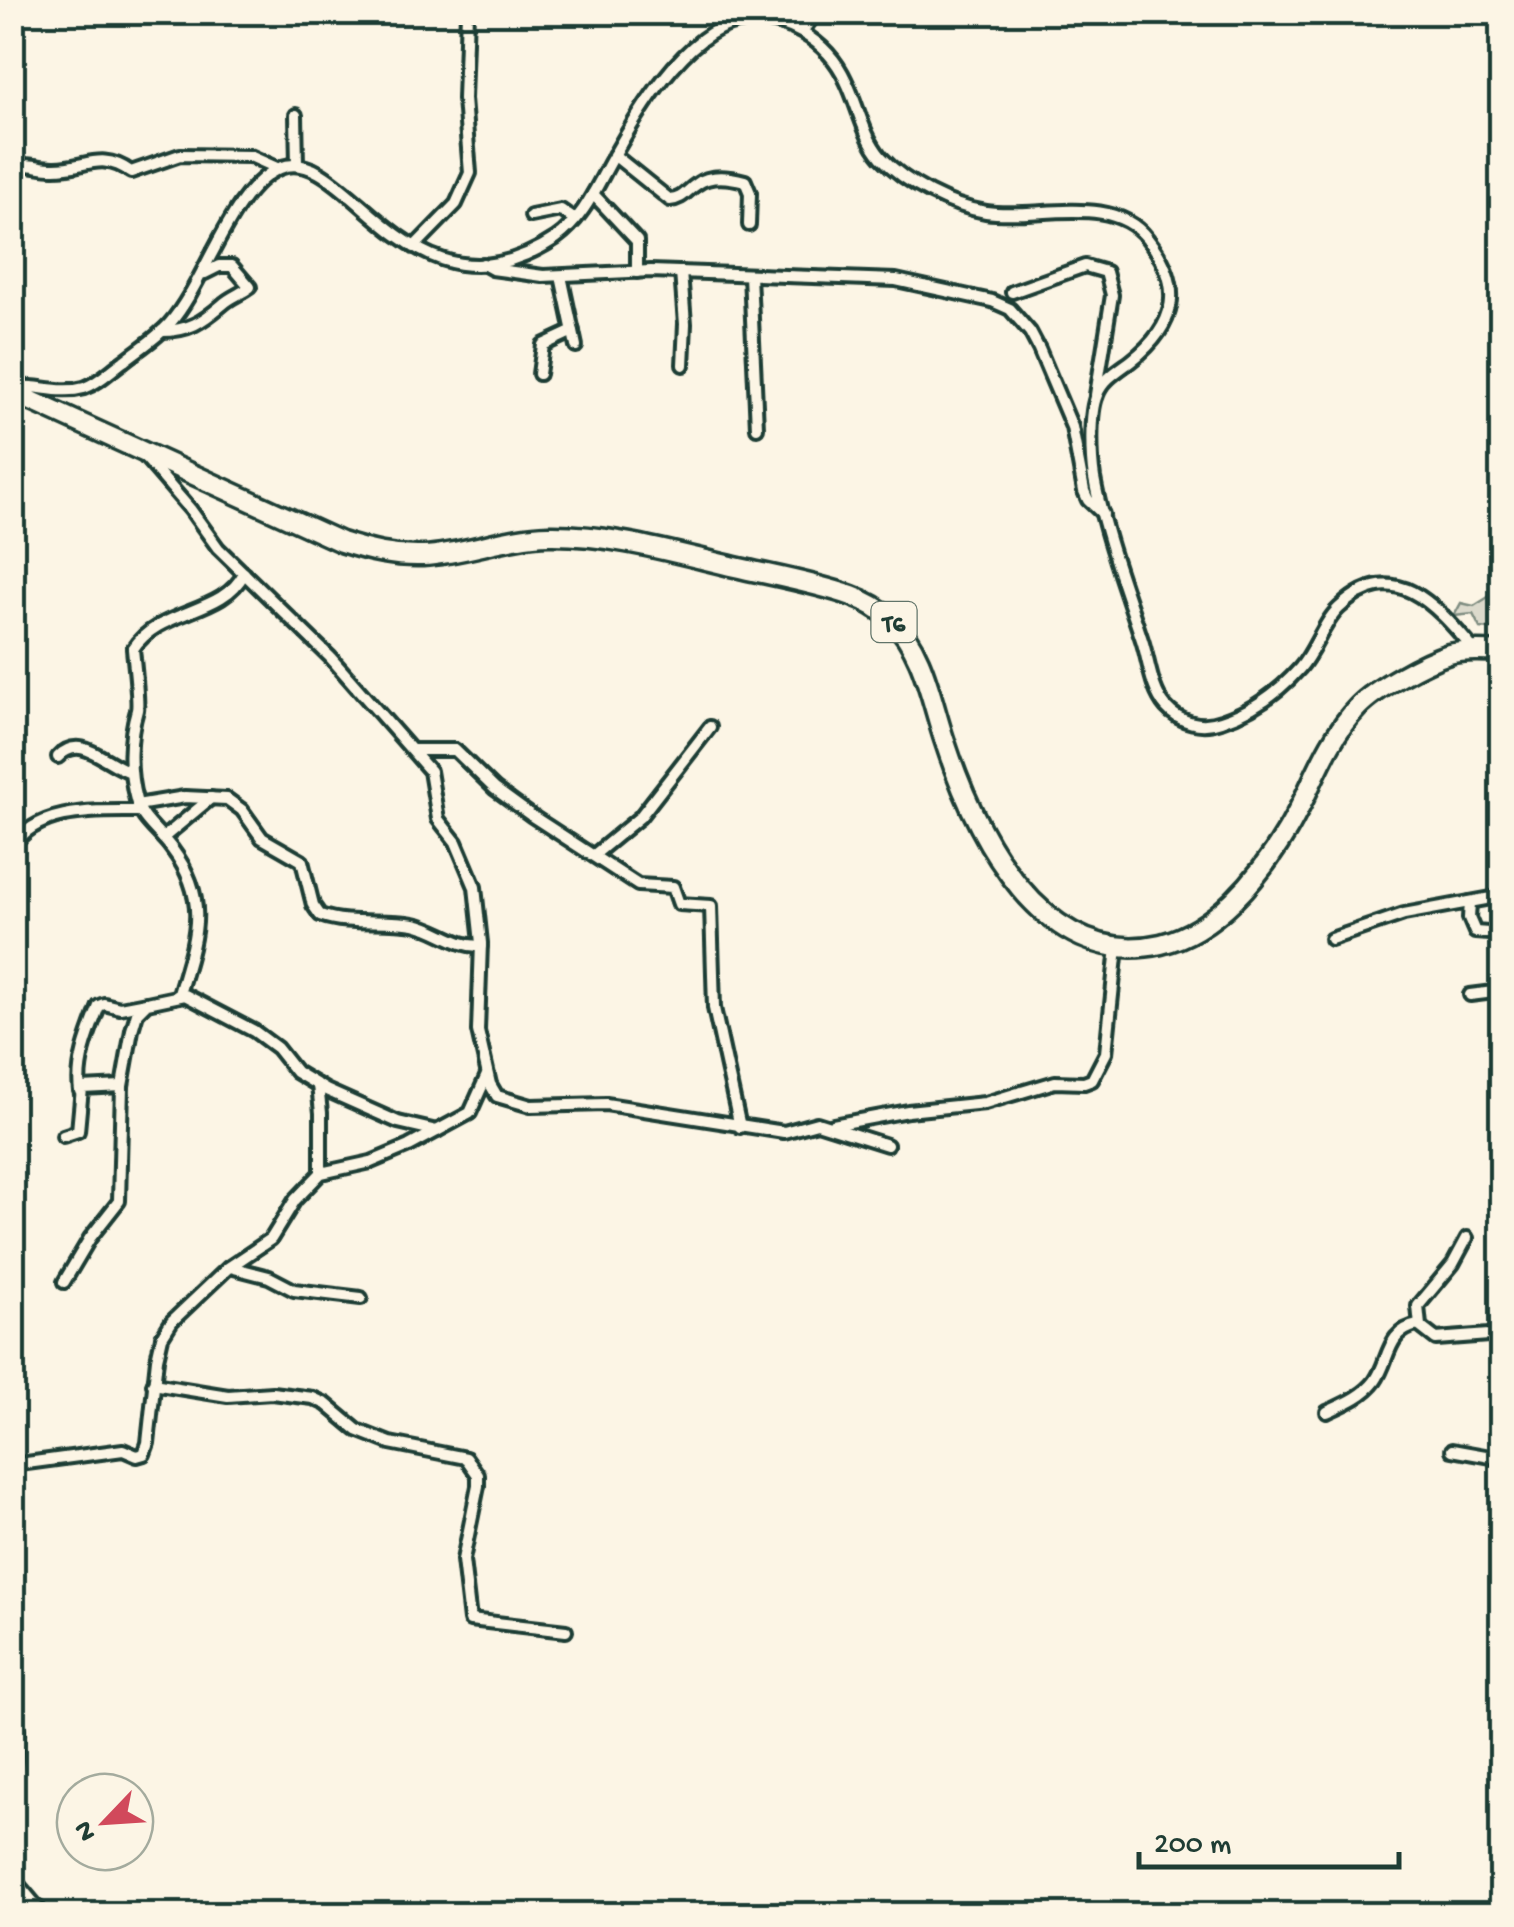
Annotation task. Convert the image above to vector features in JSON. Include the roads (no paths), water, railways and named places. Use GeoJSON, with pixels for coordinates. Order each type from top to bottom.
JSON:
{"type":"FeatureCollection","features":[{"type":"Feature","properties":{"kind":"highway","name":"T6"},"geometry":{"type":"LineString","coordinates":[[12,389],[342,542],[384,554],[424,556],[522,538],[580,537],[626,543],[818,586],[872,605],[892,621],[921,666],[963,788],[1011,874],[1052,920],[1095,943],[1159,944],[1182,938],[1223,912],[1286,832],[1332,742],[1358,706],[1434,660],[1475,651],[1502,652]]}},
{"type":"Feature","properties":{"kind":"street"},"geometry":{"type":"LineString","coordinates":[[414,248],[456,204],[470,173],[464,99],[467,12]]}},
{"type":"Feature","properties":{"kind":"street"},"geometry":{"type":"LineString","coordinates":[[719,12],[724,26]]}},
{"type":"Feature","properties":{"kind":"street"},"geometry":{"type":"LineString","coordinates":[[802,32],[816,12]]}},
{"type":"Feature","properties":{"kind":"street"},"geometry":{"type":"LineString","coordinates":[[12,389],[82,389],[162,331],[204,273],[241,202],[260,180],[278,168],[297,164],[326,177],[414,248],[440,261],[483,264],[520,256],[539,247],[576,220],[637,117],[700,42],[724,26],[762,20],[780,22],[802,32],[839,68],[871,143],[915,184],[985,212],[1085,212],[1117,216],[1145,235],[1166,273],[1170,314],[1159,336],[1108,380],[1096,396]]}},
{"type":"Feature","properties":{"kind":"street"},"geometry":{"type":"LineString","coordinates":[[296,116],[297,164]]}},
{"type":"Feature","properties":{"kind":"street"},"geometry":{"type":"LineString","coordinates":[[14,166],[56,168],[106,161],[118,162],[131,172],[180,154],[250,156],[278,168]]}},
{"type":"Feature","properties":{"kind":"street"},"geometry":{"type":"LineString","coordinates":[[614,155],[670,200],[681,199],[696,184],[710,178],[745,181],[750,193],[749,225]]}},
{"type":"Feature","properties":{"kind":"street"},"geometry":{"type":"LineString","coordinates":[[592,194],[637,241],[637,272]]}},
{"type":"Feature","properties":{"kind":"street"},"geometry":{"type":"LineString","coordinates":[[531,216],[561,210],[576,220]]}},
{"type":"Feature","properties":{"kind":"street"},"geometry":{"type":"LineString","coordinates":[[483,264],[492,269],[561,276],[681,272],[896,280],[956,292],[1010,309],[1030,332],[1039,350],[1069,416],[1084,491],[1104,514]]}},
{"type":"Feature","properties":{"kind":"street"},"geometry":{"type":"LineString","coordinates":[[162,331],[198,325],[250,286],[232,266],[219,266],[204,273]]}},
{"type":"Feature","properties":{"kind":"street"},"geometry":{"type":"LineString","coordinates":[[1012,292],[1085,266],[1106,272],[1112,295],[1096,396],[1094,476],[1156,690],[1169,711],[1183,720],[1211,725],[1260,704],[1301,668],[1340,607],[1369,589],[1388,584],[1403,586],[1432,604],[1475,651]]}},
{"type":"Feature","properties":{"kind":"street"},"geometry":{"type":"LineString","coordinates":[[681,272],[683,366]]}},
{"type":"Feature","properties":{"kind":"street"},"geometry":{"type":"LineString","coordinates":[[750,275],[757,428]]}},
{"type":"Feature","properties":{"kind":"street"},"geometry":{"type":"LineString","coordinates":[[561,276],[576,346]]}},
{"type":"Feature","properties":{"kind":"street"},"geometry":{"type":"LineString","coordinates":[[539,374],[543,345],[573,332]]}},
{"type":"Feature","properties":{"kind":"street"},"geometry":{"type":"LineString","coordinates":[[138,449],[218,548],[330,657],[430,771],[438,819],[456,842],[470,874],[480,946],[478,1032],[494,1092],[505,1100],[532,1106],[606,1104],[784,1132],[808,1124],[832,1125],[908,1111],[986,1103],[1055,1082],[1084,1083],[1092,1080],[1106,1054],[1117,946]]}},
{"type":"Feature","properties":{"kind":"street"},"geometry":{"type":"LineString","coordinates":[[179,994],[197,934],[198,914],[181,864],[138,808],[131,772],[132,722],[138,707],[133,653],[136,645],[165,621],[212,602],[235,588],[244,574]]}},
{"type":"Feature","properties":{"kind":"street"},"geometry":{"type":"LineString","coordinates":[[594,854],[640,817],[710,727]]}},
{"type":"Feature","properties":{"kind":"street"},"geometry":{"type":"LineString","coordinates":[[58,758],[69,748],[84,748],[131,772]]}},
{"type":"Feature","properties":{"kind":"street"},"geometry":{"type":"LineString","coordinates":[[414,750],[455,750],[496,789],[638,885],[673,887],[679,904],[711,906],[714,1008],[740,1128]]}},
{"type":"Feature","properties":{"kind":"street"},"geometry":{"type":"LineString","coordinates":[[12,848],[32,827],[64,815],[138,808],[184,796],[235,802],[262,838],[302,860],[312,905],[320,915],[352,922],[412,923],[434,928],[461,945],[480,946]]}},
{"type":"Feature","properties":{"kind":"street"},"geometry":{"type":"LineString","coordinates":[[163,838],[211,798]]}},
{"type":"Feature","properties":{"kind":"street"},"geometry":{"type":"LineString","coordinates":[[1331,939],[1393,917],[1502,896]]}},
{"type":"Feature","properties":{"kind":"street"},"geometry":{"type":"LineString","coordinates":[[1470,902],[1469,918],[1476,932],[1502,934]]}},
{"type":"Feature","properties":{"kind":"street"},"geometry":{"type":"LineString","coordinates":[[1470,995],[1502,992]]}},
{"type":"Feature","properties":{"kind":"street"},"geometry":{"type":"LineString","coordinates":[[62,1136],[78,1132],[78,1079],[99,1006],[120,1008],[179,994],[254,1031],[277,1048],[296,1072],[318,1085],[398,1122],[438,1132]]}},
{"type":"Feature","properties":{"kind":"street"},"geometry":{"type":"LineString","coordinates":[[64,1282],[90,1238],[120,1199],[122,1086],[137,1012],[147,1003]]}},
{"type":"Feature","properties":{"kind":"street"},"geometry":{"type":"LineString","coordinates":[[12,1465],[123,1450],[137,1456],[144,1454],[153,1384],[166,1329],[229,1268],[271,1240],[295,1200],[321,1174],[371,1162],[438,1132],[473,1110],[487,1074]]}},
{"type":"Feature","properties":{"kind":"street"},"geometry":{"type":"LineString","coordinates":[[318,1085],[322,1114],[321,1174]]}},
{"type":"Feature","properties":{"kind":"street"},"geometry":{"type":"LineString","coordinates":[[80,1090],[122,1086]]}},
{"type":"Feature","properties":{"kind":"street"},"geometry":{"type":"LineString","coordinates":[[832,1125],[887,1145]]}},
{"type":"Feature","properties":{"kind":"street"},"geometry":{"type":"LineString","coordinates":[[1420,1326],[1418,1306],[1452,1264],[1467,1238]]}},
{"type":"Feature","properties":{"kind":"street"},"geometry":{"type":"LineString","coordinates":[[229,1268],[269,1277],[294,1290],[361,1298]]}},
{"type":"Feature","properties":{"kind":"street"},"geometry":{"type":"LineString","coordinates":[[1327,1412],[1370,1387],[1398,1334],[1410,1326],[1420,1326],[1436,1339],[1502,1334]]}},
{"type":"Feature","properties":{"kind":"street"},"geometry":{"type":"LineString","coordinates":[[153,1384],[228,1396],[272,1393],[313,1398],[357,1430],[390,1443],[466,1458],[478,1475],[463,1560],[470,1620],[566,1631]]}},
{"type":"Feature","properties":{"kind":"street"},"geometry":{"type":"LineString","coordinates":[[1452,1450],[1502,1460]]}},
{"type":"Feature","properties":{"kind":"street"},"geometry":{"type":"LineString","coordinates":[[12,1486],[16,1498],[12,1519]]}},
{"type":"Feature","properties":{"kind":"street"},"geometry":{"type":"LineString","coordinates":[[12,1691],[18,1731],[12,1790]]}},
{"type":"Feature","properties":{"kind":"street"},"geometry":{"type":"LineString","coordinates":[[12,1877],[42,1914]]}}]}
